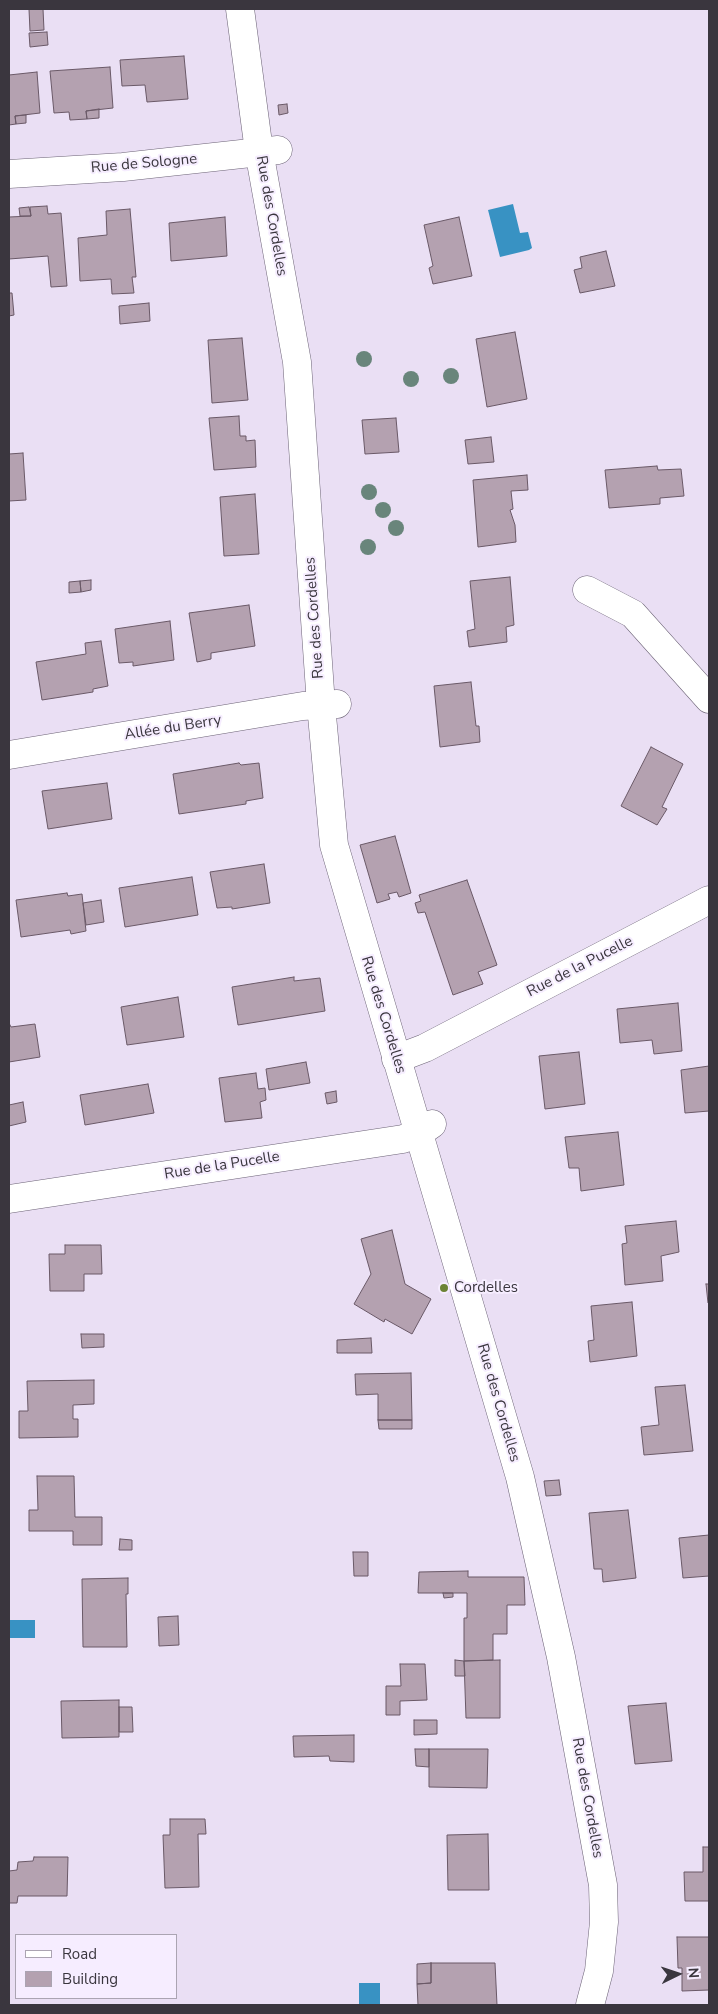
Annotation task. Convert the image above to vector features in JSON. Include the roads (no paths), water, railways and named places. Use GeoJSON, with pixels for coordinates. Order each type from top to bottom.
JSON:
{"type":"FeatureCollection","features":[{"type":"Feature","properties":{"kind":"street","name":"Rue des Cordelles"},"geometry":{"type":"LineString","coordinates":[[240,9],[268,151],[297,362],[329,704],[334,845],[396,1059],[426,1129],[520,1477],[561,1657],[603,1885],[604,1922],[598,1970],[590,2005]]}},
{"type":"Feature","properties":{"kind":"street","name":"Rue de Sologne"},"geometry":{"type":"LineString","coordinates":[[9,174],[123,168],[268,151]]}},
{"type":"Feature","properties":{"kind":"street"},"geometry":{"type":"LineString","coordinates":[[587,590],[633,614],[709,699]]}},
{"type":"Feature","properties":{"kind":"street","name":"Allée du Berry"},"geometry":{"type":"LineString","coordinates":[[9,755],[329,704]]}},
{"type":"Feature","properties":{"kind":"street","name":"Rue de la Pucelle"},"geometry":{"type":"LineString","coordinates":[[396,1059],[420,1050],[709,900]]}},
{"type":"Feature","properties":{"kind":"street","name":"Rue de la Pucelle"},"geometry":{"type":"LineString","coordinates":[[9,1199],[404,1139],[426,1129]]}},
{"type":"Feature","properties":{"kind":"water"},"geometry":{"type":"Polygon","coordinates":[[[513,204],[520,233],[528,232],[532,248],[500,257],[488,210],[513,204]]]}},
{"type":"Feature","properties":{"kind":"water"},"geometry":{"type":"Polygon","coordinates":[[[9,1620],[35,1620],[35,1638],[9,1638],[9,1620]]]}},
{"type":"Feature","properties":{"kind":"water"},"geometry":{"type":"Polygon","coordinates":[[[359,1983],[380,1983],[380,2005],[359,2005],[359,1983]]]}},
{"type":"Feature","properties":{"kind":"place","name":"Cordelles"},"geometry":{"type":"Point","coordinates":[444,1288]}}]}
